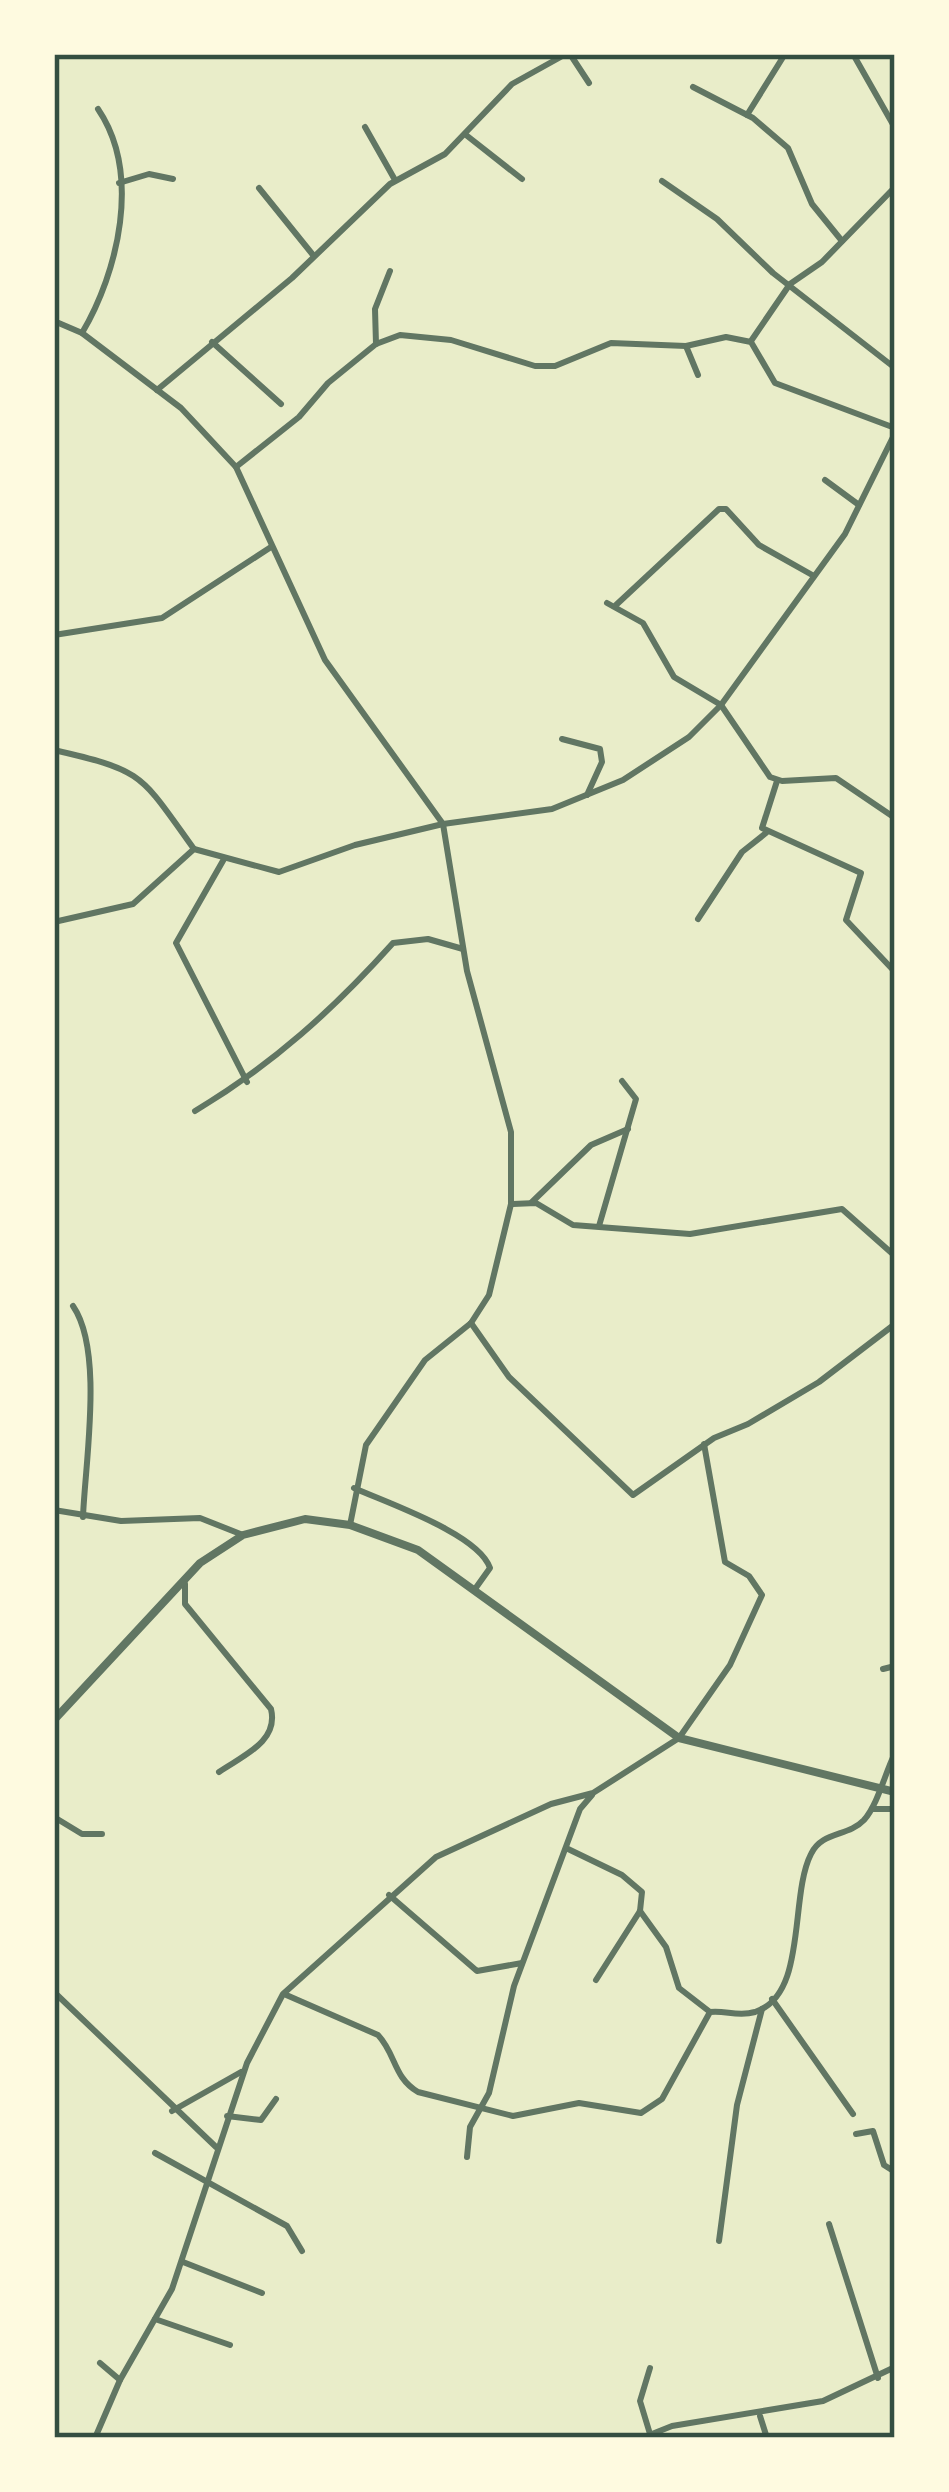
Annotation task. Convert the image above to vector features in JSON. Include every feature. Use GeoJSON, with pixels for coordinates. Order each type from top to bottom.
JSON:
{"type":"FeatureCollection","features":[{"type":"Feature","properties":{"kind":"street"},"geometry":{"type":"LineString","coordinates":[[157,390],[395,180],[445,154],[466,136],[512,84],[568,54],[590,83]]}},
{"type":"Feature","properties":{"kind":"street"},"geometry":{"type":"LineString","coordinates":[[747,115],[785,54]]}},
{"type":"Feature","properties":{"kind":"street"},"geometry":{"type":"LineString","coordinates":[[853,54],[895,128]]}},
{"type":"Feature","properties":{"kind":"street"},"geometry":{"type":"LineString","coordinates":[[693,86],[747,115],[788,148],[812,205],[842,242]]}},
{"type":"Feature","properties":{"kind":"street"},"geometry":{"type":"LineString","coordinates":[[82,333],[114,263],[119,183],[115,145],[98,110]]}},
{"type":"Feature","properties":{"kind":"street"},"geometry":{"type":"LineString","coordinates":[[365,127],[395,180]]}},
{"type":"Feature","properties":{"kind":"street"},"geometry":{"type":"LineString","coordinates":[[466,136],[522,179]]}},
{"type":"Feature","properties":{"kind":"street"},"geometry":{"type":"LineString","coordinates":[[119,183],[149,174],[173,179]]}},
{"type":"Feature","properties":{"kind":"street"},"geometry":{"type":"LineString","coordinates":[[662,181],[717,219],[895,368]]}},
{"type":"Feature","properties":{"kind":"street"},"geometry":{"type":"LineString","coordinates":[[751,342],[790,284],[842,242],[895,187]]}},
{"type":"Feature","properties":{"kind":"street"},"geometry":{"type":"LineString","coordinates":[[259,188],[313,255]]}},
{"type":"Feature","properties":{"kind":"street"},"geometry":{"type":"LineString","coordinates":[[376,344],[375,310],[390,272]]}},
{"type":"Feature","properties":{"kind":"street"},"geometry":{"type":"LineString","coordinates":[[54,320],[82,333],[157,390],[200,425],[236,467],[325,660],[443,824],[463,949],[511,1132],[512,1204],[489,1295],[472,1323],[425,1360],[366,1445],[350,1525]]}},
{"type":"Feature","properties":{"kind":"street"},"geometry":{"type":"LineString","coordinates":[[54,750],[125,766],[142,780],[194,849],[279,872],[355,845],[443,824],[552,809],[586,798],[676,746],[721,705],[814,576],[859,505],[895,431],[775,383],[751,342],[726,337],[686,346],[611,343],[555,366],[407,334],[376,344],[328,383],[299,417],[236,467]]}},
{"type":"Feature","properties":{"kind":"street"},"geometry":{"type":"LineString","coordinates":[[212,342],[281,404]]}},
{"type":"Feature","properties":{"kind":"street"},"geometry":{"type":"LineString","coordinates":[[686,346],[698,375]]}},
{"type":"Feature","properties":{"kind":"street"},"geometry":{"type":"LineString","coordinates":[[825,480],[859,505]]}},
{"type":"Feature","properties":{"kind":"street"},"geometry":{"type":"LineString","coordinates":[[814,576],[759,544],[726,509],[719,509],[611,604],[643,623],[674,677],[721,705],[755,760],[777,781],[836,778],[894,813]]}},
{"type":"Feature","properties":{"kind":"street"},"geometry":{"type":"LineString","coordinates":[[54,635],[162,618],[271,547]]}},
{"type":"Feature","properties":{"kind":"street"},"geometry":{"type":"LineString","coordinates":[[562,739],[600,748],[602,762],[586,798]]}},
{"type":"Feature","properties":{"kind":"street"},"geometry":{"type":"LineString","coordinates":[[766,833],[762,816],[777,781]]}},
{"type":"Feature","properties":{"kind":"street"},"geometry":{"type":"LineString","coordinates":[[698,919],[742,852],[766,833]]}},
{"type":"Feature","properties":{"kind":"street"},"geometry":{"type":"LineString","coordinates":[[766,833],[861,873],[846,920],[895,973]]}},
{"type":"Feature","properties":{"kind":"street"},"geometry":{"type":"LineString","coordinates":[[54,922],[133,904],[194,849]]}},
{"type":"Feature","properties":{"kind":"street"},"geometry":{"type":"LineString","coordinates":[[224,859],[176,943],[247,1082]]}},
{"type":"Feature","properties":{"kind":"street"},"geometry":{"type":"LineString","coordinates":[[196,1111],[247,1082],[336,1007],[393,943],[428,939],[463,949]]}},
{"type":"Feature","properties":{"kind":"street"},"geometry":{"type":"LineString","coordinates":[[599,1226],[636,1099],[622,1081]]}},
{"type":"Feature","properties":{"kind":"street"},"geometry":{"type":"LineString","coordinates":[[532,1203],[591,1145],[628,1130]]}},
{"type":"Feature","properties":{"kind":"street"},"geometry":{"type":"LineString","coordinates":[[512,1204],[532,1203],[573,1225],[690,1234],[842,1209],[895,1256]]}},
{"type":"Feature","properties":{"kind":"street"},"geometry":{"type":"LineString","coordinates":[[73,1306],[86,1332],[88,1360],[82,1517]]}},
{"type":"Feature","properties":{"kind":"street"},"geometry":{"type":"LineString","coordinates":[[472,1323],[509,1377],[630,1494],[640,1493],[704,1444],[819,1382],[895,1324]]}},
{"type":"Feature","properties":{"kind":"street"},"geometry":{"type":"LineString","coordinates":[[95,2438],[183,2262],[204,2179],[244,2069],[284,1994],[389,1895],[471,1838],[551,1804],[593,1793],[679,1738],[730,1665],[762,1595],[749,1576],[725,1562],[704,1444]]}},
{"type":"Feature","properties":{"kind":"street"},"geometry":{"type":"LineString","coordinates":[[354,1488],[461,1538],[485,1556],[490,1568],[475,1589]]}},
{"type":"Feature","properties":{"kind":"street"},"geometry":{"type":"LineString","coordinates":[[54,1510],[82,1517],[200,1518],[243,1535]]}},
{"type":"Feature","properties":{"kind":"street"},"geometry":{"type":"LineString","coordinates":[[55,1717],[200,1563],[243,1535],[305,1519],[350,1525],[418,1550],[679,1738],[895,1792]]}},
{"type":"Feature","properties":{"kind":"street"},"geometry":{"type":"LineString","coordinates":[[185,1584],[185,1604],[271,1709],[274,1720],[265,1741],[219,1772]]}},
{"type":"Feature","properties":{"kind":"street"},"geometry":{"type":"LineString","coordinates":[[883,1669],[895,1666]]}},
{"type":"Feature","properties":{"kind":"street"},"geometry":{"type":"LineString","coordinates":[[719,2241],[736,2105],[762,2009],[790,1974],[794,1910],[811,1853],[821,1840],[854,1828],[872,1810],[895,1753]]}},
{"type":"Feature","properties":{"kind":"street"},"geometry":{"type":"LineString","coordinates":[[467,2156],[470,2127],[489,2093],[522,1963],[580,1810],[593,1793]]}},
{"type":"Feature","properties":{"kind":"street"},"geometry":{"type":"LineString","coordinates":[[872,1810],[895,1809]]}},
{"type":"Feature","properties":{"kind":"street"},"geometry":{"type":"LineString","coordinates":[[54,1817],[82,1834],[102,1834]]}},
{"type":"Feature","properties":{"kind":"street"},"geometry":{"type":"LineString","coordinates":[[566,1848],[635,1883],[643,1900],[596,1980]]}},
{"type":"Feature","properties":{"kind":"street"},"geometry":{"type":"LineString","coordinates":[[389,1895],[477,1971],[522,1963]]}},
{"type":"Feature","properties":{"kind":"street"},"geometry":{"type":"LineString","coordinates":[[640,1911],[665,1947],[679,1988],[710,2012],[738,2015],[762,2009]]}},
{"type":"Feature","properties":{"kind":"street"},"geometry":{"type":"LineString","coordinates":[[54,1992],[92,2024],[172,2110],[216,2147]]}},
{"type":"Feature","properties":{"kind":"street"},"geometry":{"type":"LineString","coordinates":[[284,1994],[378,2036],[389,2047],[405,2084],[479,2109],[537,2116],[579,2103],[641,2113],[662,2099],[710,2012]]}},
{"type":"Feature","properties":{"kind":"street"},"geometry":{"type":"LineString","coordinates":[[772,1999],[853,2114]]}},
{"type":"Feature","properties":{"kind":"street"},"geometry":{"type":"LineString","coordinates":[[172,2110],[244,2069]]}},
{"type":"Feature","properties":{"kind":"street"},"geometry":{"type":"LineString","coordinates":[[227,2116],[261,2120],[276,2098]]}},
{"type":"Feature","properties":{"kind":"street"},"geometry":{"type":"LineString","coordinates":[[856,2134],[873,2131],[884,2165],[895,2172]]}},
{"type":"Feature","properties":{"kind":"street"},"geometry":{"type":"LineString","coordinates":[[155,2153],[287,2226],[302,2251]]}},
{"type":"Feature","properties":{"kind":"street"},"geometry":{"type":"LineString","coordinates":[[829,2224],[878,2378]]}},
{"type":"Feature","properties":{"kind":"street"},"geometry":{"type":"LineString","coordinates":[[183,2262],[262,2293]]}},
{"type":"Feature","properties":{"kind":"street"},"geometry":{"type":"LineString","coordinates":[[154,2319],[230,2345]]}},
{"type":"Feature","properties":{"kind":"street"},"geometry":{"type":"LineString","coordinates":[[100,2363],[120,2380]]}},
{"type":"Feature","properties":{"kind":"street"},"geometry":{"type":"LineString","coordinates":[[650,2368],[640,2401],[646,2436],[841,2396],[895,2367]]}},
{"type":"Feature","properties":{"kind":"street"},"geometry":{"type":"LineString","coordinates":[[760,2416],[767,2438]]}}]}
